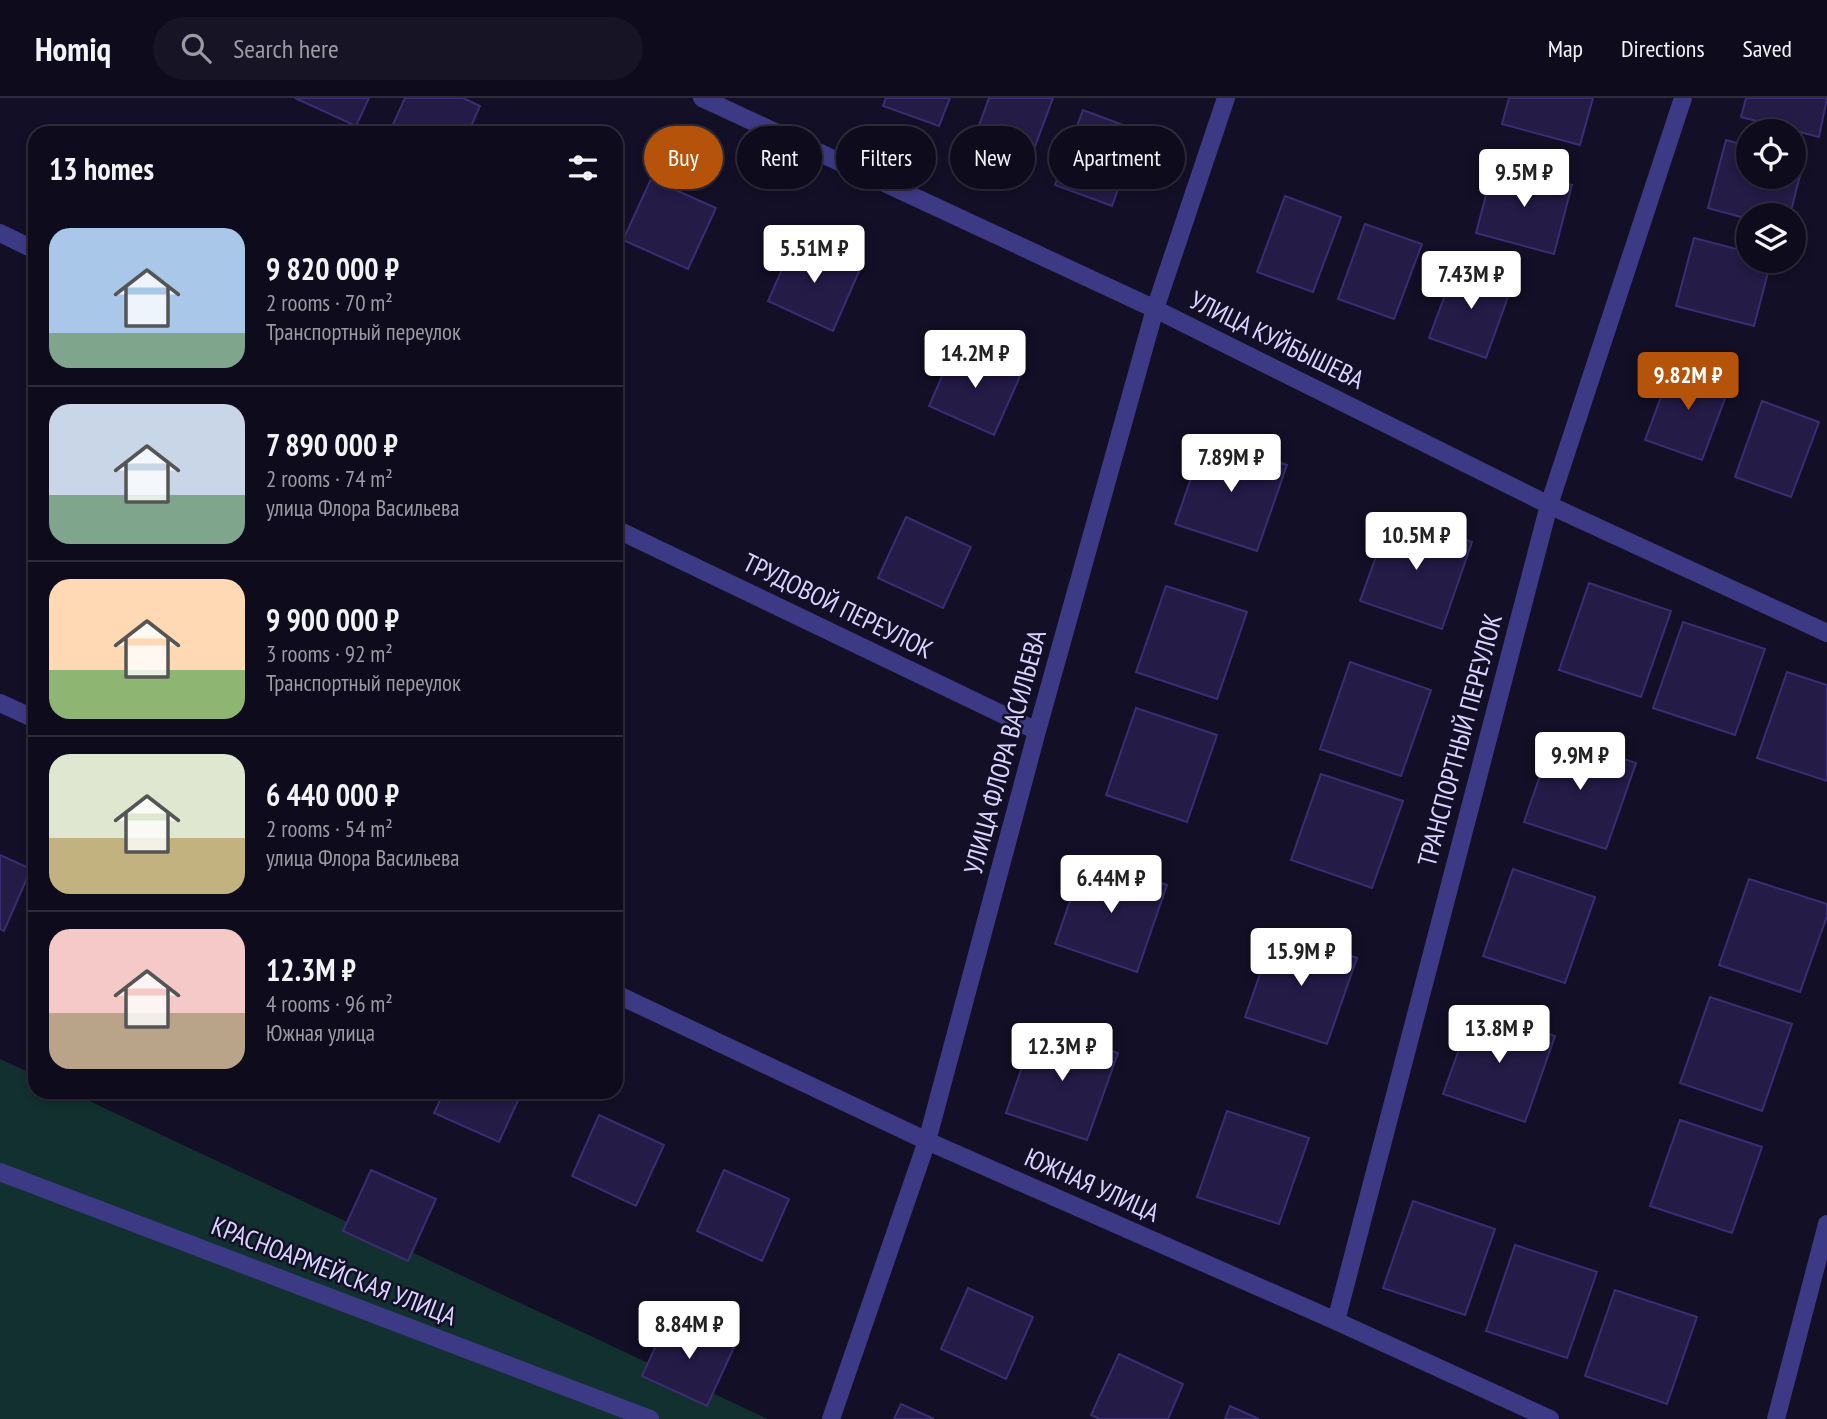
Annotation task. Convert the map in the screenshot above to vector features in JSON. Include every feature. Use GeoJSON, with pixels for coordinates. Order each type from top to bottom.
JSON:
{"type":"FeatureCollection","features":[{"type":"Feature","properties":{"kind":"street","name":"УЛИЦА КУЙБЫШЕВА"},"geometry":{"type":"LineString","coordinates":[[702,98],[1155,309],[1549,505],[1827,633]]}},
{"type":"Feature","properties":{"kind":"street","name":"УЛИЦА ФЛОРА ВАСИЛЬЕВА"},"geometry":{"type":"LineString","coordinates":[[831,1419],[928,1141],[1037,731],[1155,309],[1226,98]]}},
{"type":"Feature","properties":{"kind":"street","name":"ТРАНСПОРТНЫЙ ПЕРЕУЛОК"},"geometry":{"type":"LineString","coordinates":[[1336,1321],[1549,505],[1683,98]]}},
{"type":"Feature","properties":{"kind":"street"},"geometry":{"type":"LineString","coordinates":[[0,233],[28,247]]}},
{"type":"Feature","properties":{"kind":"street","name":"ТРУДОВОЙ ПЕРЕУЛОК"},"geometry":{"type":"LineString","coordinates":[[623,532],[1037,731]]}},
{"type":"Feature","properties":{"kind":"street"},"geometry":{"type":"LineString","coordinates":[[0,703],[28,716]]}},
{"type":"Feature","properties":{"kind":"street","name":"ЮЖНАЯ УЛИЦА"},"geometry":{"type":"LineString","coordinates":[[623,997],[928,1141],[1336,1321],[1550,1419]]}},
{"type":"Feature","properties":{"kind":"street","name":"КРАСНОАРМЕЙСКАЯ УЛИЦА"},"geometry":{"type":"LineString","coordinates":[[0,1172],[649,1419]]}},
{"type":"Feature","properties":{"kind":"street"},"geometry":{"type":"LineString","coordinates":[[1776,1419],[1827,1224]]}},
{"type":"Feature","properties":{"kind":"green space"},"geometry":{"type":"Polygon","coordinates":[[[0,1059],[28,1072],[28,1099],[85,1099],[768,1419],[0,1419],[0,1059]]]}},
{"type":"Feature","properties":{"kind":"building"},"geometry":{"type":"Polygon","coordinates":[[[295,98],[369,98],[356,126],[295,98]]]}},
{"type":"Feature","properties":{"kind":"building"},"geometry":{"type":"Polygon","coordinates":[[[405,98],[463,98],[480,106],[471,126],[392,126],[405,98]]]}},
{"type":"Feature","properties":{"kind":"building"},"geometry":{"type":"Polygon","coordinates":[[[886,98],[950,98],[939,126],[883,106],[886,98]]]}},
{"type":"Feature","properties":{"kind":"building"},"geometry":{"type":"Polygon","coordinates":[[[989,98],[1053,98],[1035,146],[1035,126],[979,126],[989,98]]]}},
{"type":"Feature","properties":{"kind":"building"},"geometry":{"type":"Polygon","coordinates":[[[1509,98],[1593,98],[1580,145],[1502,124],[1509,98]]]}},
{"type":"Feature","properties":{"kind":"building"},"geometry":{"type":"Polygon","coordinates":[[[1746,98],[1827,98],[1819,137],[1806,134],[1806,119],[1741,117],[1746,98]]]}},
{"type":"Feature","properties":{"kind":"building"},"geometry":{"type":"Polygon","coordinates":[[[1083,110],[1126,126],[1077,126],[1083,110]]]}},
{"type":"Feature","properties":{"kind":"building"},"geometry":{"type":"Polygon","coordinates":[[[1726,140],[1736,143],[1736,189],[1797,189],[1793,203],[1736,203],[1736,216],[1708,208],[1726,140]]]}},
{"type":"Feature","properties":{"kind":"building"},"geometry":{"type":"Polygon","coordinates":[[[1494,165],[1572,185],[1554,254],[1476,233],[1494,165]]]}},
{"type":"Feature","properties":{"kind":"building"},"geometry":{"type":"Polygon","coordinates":[[[646,189],[673,189],[716,208],[688,269],[623,240],[646,189]]]}},
{"type":"Feature","properties":{"kind":"building"},"geometry":{"type":"Polygon","coordinates":[[[1066,189],[1118,189],[1112,206],[1066,189]]]}},
{"type":"Feature","properties":{"kind":"building"},"geometry":{"type":"Polygon","coordinates":[[[1285,196],[1341,217],[1313,292],[1257,272],[1285,196]]]}},
{"type":"Feature","properties":{"kind":"building"},"geometry":{"type":"Polygon","coordinates":[[[1365,224],[1422,244],[1394,319],[1338,299],[1365,224]]]}},
{"type":"Feature","properties":{"kind":"building"},"geometry":{"type":"Polygon","coordinates":[[[1694,238],[1736,249],[1736,273],[1768,273],[1754,326],[1676,306],[1694,238]]]}},
{"type":"Feature","properties":{"kind":"building"},"geometry":{"type":"Polygon","coordinates":[[[795,240],[860,269],[833,331],[768,301],[795,240]]]}},
{"type":"Feature","properties":{"kind":"building"},"geometry":{"type":"Polygon","coordinates":[[[1457,263],[1513,283],[1486,358],[1429,338],[1457,263]]]}},
{"type":"Feature","properties":{"kind":"building"},"geometry":{"type":"Polygon","coordinates":[[[956,344],[1021,374],[994,435],[929,406],[956,344]]]}},
{"type":"Feature","properties":{"kind":"building"},"geometry":{"type":"Polygon","coordinates":[[[1673,365],[1730,385],[1702,460],[1645,440],[1673,365]]]}},
{"type":"Feature","properties":{"kind":"building"},"geometry":{"type":"Polygon","coordinates":[[[1762,401],[1819,422],[1791,497],[1735,477],[1762,401]]]}},
{"type":"Feature","properties":{"kind":"building"},"geometry":{"type":"Polygon","coordinates":[[[1205,438],[1287,465],[1257,551],[1175,524],[1205,438]]]}},
{"type":"Feature","properties":{"kind":"building"},"geometry":{"type":"Polygon","coordinates":[[[1391,515],[1472,542],[1442,629],[1360,601],[1391,515]]]}},
{"type":"Feature","properties":{"kind":"building"},"geometry":{"type":"Polygon","coordinates":[[[906,517],[971,547],[943,608],[878,578],[906,517]]]}},
{"type":"Feature","properties":{"kind":"building"},"geometry":{"type":"Polygon","coordinates":[[[1589,583],[1671,611],[1641,697],[1559,670],[1589,583]]]}},
{"type":"Feature","properties":{"kind":"building"},"geometry":{"type":"Polygon","coordinates":[[[1166,586],[1247,612],[1217,699],[1136,672],[1166,586]]]}},
{"type":"Feature","properties":{"kind":"building"},"geometry":{"type":"Polygon","coordinates":[[[1683,622],[1765,649],[1735,735],[1653,708],[1683,622]]]}},
{"type":"Feature","properties":{"kind":"building"},"geometry":{"type":"Polygon","coordinates":[[[1350,662],[1431,690],[1401,776],[1320,749],[1350,662]]]}},
{"type":"Feature","properties":{"kind":"building"},"geometry":{"type":"Polygon","coordinates":[[[1787,672],[1827,685],[1827,781],[1757,758],[1787,672]]]}},
{"type":"Feature","properties":{"kind":"building"},"geometry":{"type":"Polygon","coordinates":[[[1136,708],[1217,735],[1187,822],[1106,795],[1136,708]]]}},
{"type":"Feature","properties":{"kind":"building"},"geometry":{"type":"Polygon","coordinates":[[[1554,735],[1636,763],[1606,849],[1524,822],[1554,735]]]}},
{"type":"Feature","properties":{"kind":"building"},"geometry":{"type":"Polygon","coordinates":[[[1321,774],[1403,801],[1372,888],[1291,860],[1321,774]]]}},
{"type":"Feature","properties":{"kind":"building"},"geometry":{"type":"Polygon","coordinates":[[[0,855],[28,868],[28,876],[4,931],[0,929],[0,855]]]}},
{"type":"Feature","properties":{"kind":"building"},"geometry":{"type":"Polygon","coordinates":[[[1085,858],[1167,885],[1137,972],[1055,944],[1085,858]]]}},
{"type":"Feature","properties":{"kind":"building"},"geometry":{"type":"Polygon","coordinates":[[[1513,869],[1595,897],[1565,983],[1483,956],[1513,869]]]}},
{"type":"Feature","properties":{"kind":"building"},"geometry":{"type":"Polygon","coordinates":[[[1749,879],[1827,904],[1827,916],[1800,992],[1719,965],[1749,879]]]}},
{"type":"Feature","properties":{"kind":"building"},"geometry":{"type":"Polygon","coordinates":[[[1275,931],[1357,958],[1327,1044],[1245,1017],[1275,931]]]}},
{"type":"Feature","properties":{"kind":"building"},"geometry":{"type":"Polygon","coordinates":[[[1710,997],[1792,1024],[1762,1111],[1680,1083],[1710,997]]]}},
{"type":"Feature","properties":{"kind":"building"},"geometry":{"type":"Polygon","coordinates":[[[1474,1008],[1555,1036],[1525,1122],[1443,1094],[1474,1008]]]}},
{"type":"Feature","properties":{"kind":"building"},"geometry":{"type":"Polygon","coordinates":[[[1036,1027],[1118,1053],[1087,1140],[1006,1113],[1036,1027]]]}},
{"type":"Feature","properties":{"kind":"building"},"geometry":{"type":"Polygon","coordinates":[[[441,1099],[519,1099],[499,1142],[434,1113],[441,1099]]]}},
{"type":"Feature","properties":{"kind":"building"},"geometry":{"type":"Polygon","coordinates":[[[1227,1111],[1309,1138],[1279,1224],[1197,1197],[1227,1111]]]}},
{"type":"Feature","properties":{"kind":"building"},"geometry":{"type":"Polygon","coordinates":[[[599,1115],[664,1145],[636,1206],[572,1176],[599,1115]]]}},
{"type":"Feature","properties":{"kind":"building"},"geometry":{"type":"Polygon","coordinates":[[[1680,1120],[1762,1147],[1732,1233],[1650,1206],[1680,1120]]]}},
{"type":"Feature","properties":{"kind":"building"},"geometry":{"type":"Polygon","coordinates":[[[371,1170],[436,1199],[408,1261],[343,1231],[371,1170]]]}},
{"type":"Feature","properties":{"kind":"building"},"geometry":{"type":"Polygon","coordinates":[[[724,1170],[789,1199],[762,1261],[697,1231],[724,1170]]]}},
{"type":"Feature","properties":{"kind":"building"},"geometry":{"type":"Polygon","coordinates":[[[1413,1201],[1495,1229],[1465,1315],[1383,1288],[1413,1201]]]}},
{"type":"Feature","properties":{"kind":"building"},"geometry":{"type":"Polygon","coordinates":[[[1515,1245],[1597,1272],[1567,1358],[1486,1331],[1515,1245]]]}},
{"type":"Feature","properties":{"kind":"building"},"geometry":{"type":"Polygon","coordinates":[[[968,1288],[1033,1317],[1006,1379],[941,1349],[968,1288]]]}},
{"type":"Feature","properties":{"kind":"building"},"geometry":{"type":"Polygon","coordinates":[[[1615,1290],[1697,1317],[1667,1404],[1585,1376],[1615,1290]]]}},
{"type":"Feature","properties":{"kind":"building"},"geometry":{"type":"Polygon","coordinates":[[[670,1315],[735,1345],[707,1406],[642,1376],[670,1315]]]}},
{"type":"Feature","properties":{"kind":"building"},"geometry":{"type":"Polygon","coordinates":[[[1119,1354],[1183,1384],[1168,1419],[1100,1419],[1091,1415],[1119,1354]]]}},
{"type":"Feature","properties":{"kind":"building"},"geometry":{"type":"Polygon","coordinates":[[[901,1404],[934,1419],[894,1419],[901,1404]]]}},
{"type":"Feature","properties":{"kind":"building"},"geometry":{"type":"Polygon","coordinates":[[[1230,1406],[1259,1419],[1225,1419],[1230,1406]]]}}]}
